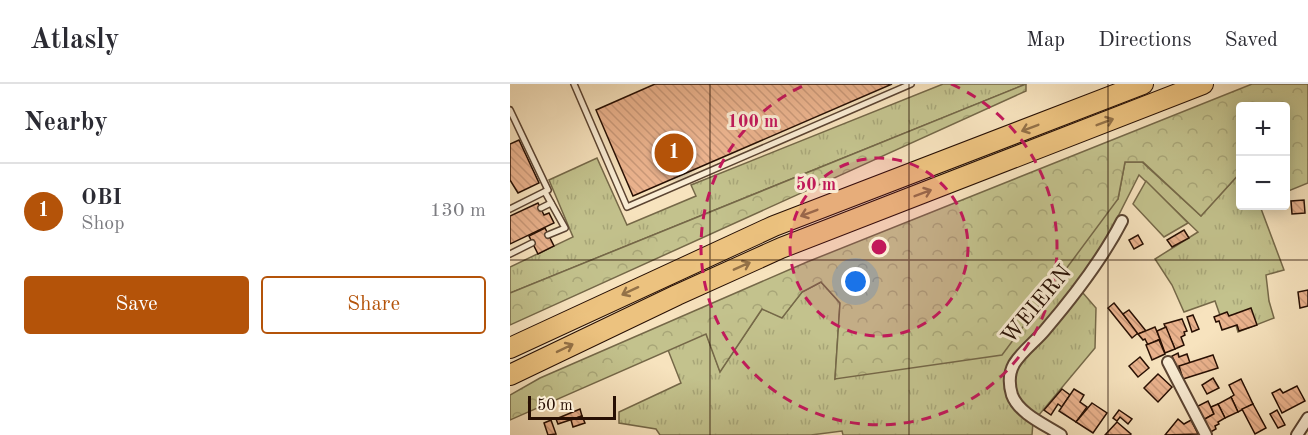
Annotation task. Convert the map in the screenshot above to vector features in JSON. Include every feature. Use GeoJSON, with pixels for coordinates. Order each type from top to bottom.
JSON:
{"type":"FeatureCollection","features":[{"type":"Feature","properties":{"kind":"highway"},"geometry":{"type":"LineString","coordinates":[[510,348],[774,226],[1143,84]]}},
{"type":"Feature","properties":{"kind":"highway"},"geometry":{"type":"LineString","coordinates":[[510,375],[781,248],[1203,84]]}},
{"type":"Feature","properties":{"kind":"street","name":"WEIERN"},"geometry":{"type":"LineString","coordinates":[[1061,435],[1021,409],[1012,396],[1011,372],[1015,363],[1044,331],[1109,247],[1122,221]]}},
{"type":"Feature","properties":{"kind":"street"},"geometry":{"type":"LineString","coordinates":[[1168,362],[1206,435]]}},
{"type":"Feature","properties":{"kind":"street"},"geometry":{"type":"LineString","coordinates":[[1298,435],[1308,418]]}},
{"type":"Feature","properties":{"kind":"lane"},"geometry":{"type":"LineString","coordinates":[[574,84],[627,207],[911,84]]}},
{"type":"Feature","properties":{"kind":"lane"},"geometry":{"type":"LineString","coordinates":[[510,110],[548,190],[510,209]]}},
{"type":"Feature","properties":{"kind":"lane"},"geometry":{"type":"LineString","coordinates":[[545,192],[565,228],[549,235]]}},
{"type":"Feature","properties":{"kind":"lane"},"geometry":{"type":"LineString","coordinates":[[541,208],[551,202]]}},
{"type":"Feature","properties":{"kind":"lane"},"geometry":{"type":"LineString","coordinates":[[510,254],[532,243]]}},
{"type":"Feature","properties":{"kind":"green space"},"geometry":{"type":"Polygon","coordinates":[[[943,84],[1026,84],[510,293],[510,267],[573,237],[549,180],[597,158],[627,225],[696,196],[691,185],[943,84]]]}},
{"type":"Feature","properties":{"kind":"green space"},"geometry":{"type":"Polygon","coordinates":[[[1026,84],[1026,91],[510,325],[510,293],[1026,84]]]}},
{"type":"Feature","properties":{"kind":"green space"},"geometry":{"type":"Polygon","coordinates":[[[1252,84],[1308,84],[1308,183],[1290,190],[1290,102],[1236,102],[1236,177],[1201,216],[1143,162],[1125,162],[1118,199],[1002,355],[835,379],[840,303],[821,282],[802,292],[782,318],[762,309],[720,372],[706,334],[510,420],[510,395],[540,378],[807,262],[1252,84]]]}},
{"type":"Feature","properties":{"kind":"green space"},"geometry":{"type":"Polygon","coordinates":[[[1125,162],[1142,162],[1201,216],[1236,177],[1236,210],[1262,210],[1284,270],[1266,275],[1269,301],[1274,318],[1238,332],[1233,315],[1221,318],[1215,301],[1184,312],[1172,285],[1155,259],[1198,232],[1139,175],[1100,252],[1076,285],[1096,308],[1095,348],[1033,422],[1032,435],[843,435],[842,431],[811,435],[660,435],[656,429],[619,423],[619,412],[681,383],[668,350],[706,333],[720,371],[762,309],[782,317],[802,292],[821,282],[840,303],[835,379],[1118,199],[1125,162]]]}},
{"type":"Feature","properties":{"kind":"green space"},"geometry":{"type":"Polygon","coordinates":[[[1146,181],[1188,223],[1164,237],[1133,204],[1146,181]]]}},
{"type":"Feature","properties":{"kind":"building"},"geometry":{"type":"Polygon","coordinates":[[[655,84],[892,84],[633,196],[596,110],[655,84]]]}},
{"type":"Feature","properties":{"kind":"building"},"geometry":{"type":"Polygon","coordinates":[[[519,140],[539,183],[518,193],[510,180],[510,144],[519,140]]]}},
{"type":"Feature","properties":{"kind":"building"},"geometry":{"type":"Polygon","coordinates":[[[1304,200],[1305,213],[1292,214],[1291,201],[1304,200]]]}},
{"type":"Feature","properties":{"kind":"building"},"geometry":{"type":"Polygon","coordinates":[[[538,203],[544,215],[549,213],[554,223],[510,244],[510,216],[538,203]]]}},
{"type":"Feature","properties":{"kind":"building"},"geometry":{"type":"Polygon","coordinates":[[[545,228],[554,246],[538,254],[529,236],[545,228]]]}},
{"type":"Feature","properties":{"kind":"building"},"geometry":{"type":"Polygon","coordinates":[[[1184,230],[1189,238],[1172,247],[1167,240],[1184,230]]]}},
{"type":"Feature","properties":{"kind":"building"},"geometry":{"type":"Polygon","coordinates":[[[1138,235],[1143,244],[1134,249],[1129,240],[1138,235]]]}},
{"type":"Feature","properties":{"kind":"building"},"geometry":{"type":"Polygon","coordinates":[[[1308,290],[1308,306],[1300,308],[1298,292],[1308,290]]]}},
{"type":"Feature","properties":{"kind":"building"},"geometry":{"type":"Polygon","coordinates":[[[1114,303],[1138,333],[1132,338],[1108,308],[1114,303]]]}},
{"type":"Feature","properties":{"kind":"building"},"geometry":{"type":"Polygon","coordinates":[[[1251,308],[1257,325],[1239,331],[1237,325],[1222,330],[1219,321],[1216,322],[1214,317],[1227,312],[1229,316],[1251,308]]]}},
{"type":"Feature","properties":{"kind":"building"},"geometry":{"type":"Polygon","coordinates":[[[1129,310],[1146,331],[1138,334],[1123,314],[1129,310]]]}},
{"type":"Feature","properties":{"kind":"building"},"geometry":{"type":"Polygon","coordinates":[[[1193,315],[1199,329],[1192,332],[1187,317],[1193,315]]]}},
{"type":"Feature","properties":{"kind":"building"},"geometry":{"type":"Polygon","coordinates":[[[1182,319],[1187,331],[1181,337],[1184,345],[1175,349],[1164,324],[1182,319]]]}},
{"type":"Feature","properties":{"kind":"building"},"geometry":{"type":"Polygon","coordinates":[[[1155,327],[1160,339],[1148,345],[1145,339],[1143,340],[1138,334],[1155,327]]]}},
{"type":"Feature","properties":{"kind":"building"},"geometry":{"type":"Polygon","coordinates":[[[1166,327],[1175,349],[1165,353],[1157,331],[1166,327]]]}},
{"type":"Feature","properties":{"kind":"building"},"geometry":{"type":"Polygon","coordinates":[[[1159,340],[1165,354],[1152,360],[1146,345],[1159,340]]]}},
{"type":"Feature","properties":{"kind":"building"},"geometry":{"type":"Polygon","coordinates":[[[1178,353],[1179,357],[1187,354],[1190,363],[1177,368],[1172,356],[1178,353]]]}},
{"type":"Feature","properties":{"kind":"building"},"geometry":{"type":"Polygon","coordinates":[[[1213,355],[1218,368],[1183,379],[1179,366],[1213,355]]]}},
{"type":"Feature","properties":{"kind":"building"},"geometry":{"type":"Polygon","coordinates":[[[1140,357],[1149,368],[1138,377],[1129,366],[1140,357]]]}},
{"type":"Feature","properties":{"kind":"building"},"geometry":{"type":"Polygon","coordinates":[[[1158,374],[1172,387],[1158,402],[1144,388],[1158,374]]]}},
{"type":"Feature","properties":{"kind":"building"},"geometry":{"type":"Polygon","coordinates":[[[1213,378],[1219,388],[1207,394],[1202,385],[1213,378]]]}},
{"type":"Feature","properties":{"kind":"building"},"geometry":{"type":"Polygon","coordinates":[[[1241,379],[1253,404],[1238,412],[1231,397],[1234,395],[1229,385],[1241,379]]]}},
{"type":"Feature","properties":{"kind":"building"},"geometry":{"type":"Polygon","coordinates":[[[1297,386],[1305,401],[1282,413],[1272,393],[1280,389],[1283,393],[1297,386]]]}},
{"type":"Feature","properties":{"kind":"building"},"geometry":{"type":"Polygon","coordinates":[[[1062,389],[1070,395],[1062,407],[1058,404],[1051,415],[1044,410],[1062,389]]]}},
{"type":"Feature","properties":{"kind":"building"},"geometry":{"type":"Polygon","coordinates":[[[1074,389],[1084,395],[1080,402],[1087,407],[1076,422],[1059,411],[1074,389]]]}},
{"type":"Feature","properties":{"kind":"building"},"geometry":{"type":"Polygon","coordinates":[[[1231,397],[1238,412],[1225,418],[1218,404],[1231,397]]]}},
{"type":"Feature","properties":{"kind":"building"},"geometry":{"type":"Polygon","coordinates":[[[1208,401],[1214,414],[1203,420],[1196,407],[1208,401]]]}},
{"type":"Feature","properties":{"kind":"building"},"geometry":{"type":"Polygon","coordinates":[[[1092,403],[1107,413],[1093,433],[1076,422],[1092,403]]]}},
{"type":"Feature","properties":{"kind":"building"},"geometry":{"type":"Polygon","coordinates":[[[1218,404],[1225,418],[1218,422],[1216,429],[1209,433],[1203,420],[1214,414],[1211,407],[1218,404]]]}},
{"type":"Feature","properties":{"kind":"building"},"geometry":{"type":"Polygon","coordinates":[[[1253,404],[1266,428],[1255,434],[1242,409],[1253,404]]]}},
{"type":"Feature","properties":{"kind":"building"},"geometry":{"type":"Polygon","coordinates":[[[580,409],[582,416],[558,424],[556,419],[580,409]]]}},
{"type":"Feature","properties":{"kind":"building"},"geometry":{"type":"Polygon","coordinates":[[[1119,410],[1132,419],[1128,424],[1120,417],[1117,421],[1113,418],[1119,410]]]}},
{"type":"Feature","properties":{"kind":"building"},"geometry":{"type":"Polygon","coordinates":[[[1277,410],[1285,425],[1278,428],[1270,414],[1277,410]]]}},
{"type":"Feature","properties":{"kind":"building"},"geometry":{"type":"Polygon","coordinates":[[[582,416],[585,423],[573,427],[571,420],[582,416]]]}},
{"type":"Feature","properties":{"kind":"building"},"geometry":{"type":"Polygon","coordinates":[[[1178,419],[1184,424],[1191,420],[1198,434],[1165,435],[1178,419]]]}},
{"type":"Feature","properties":{"kind":"building"},"geometry":{"type":"Polygon","coordinates":[[[551,420],[556,434],[548,435],[544,423],[551,420]]]}},
{"type":"Feature","properties":{"kind":"building"},"geometry":{"type":"Polygon","coordinates":[[[1117,422],[1131,434],[1105,435],[1117,422]]]}},
{"type":"Feature","properties":{"kind":"place","name":"OBI"},"geometry":{"type":"Point","coordinates":[674,153]}}]}
